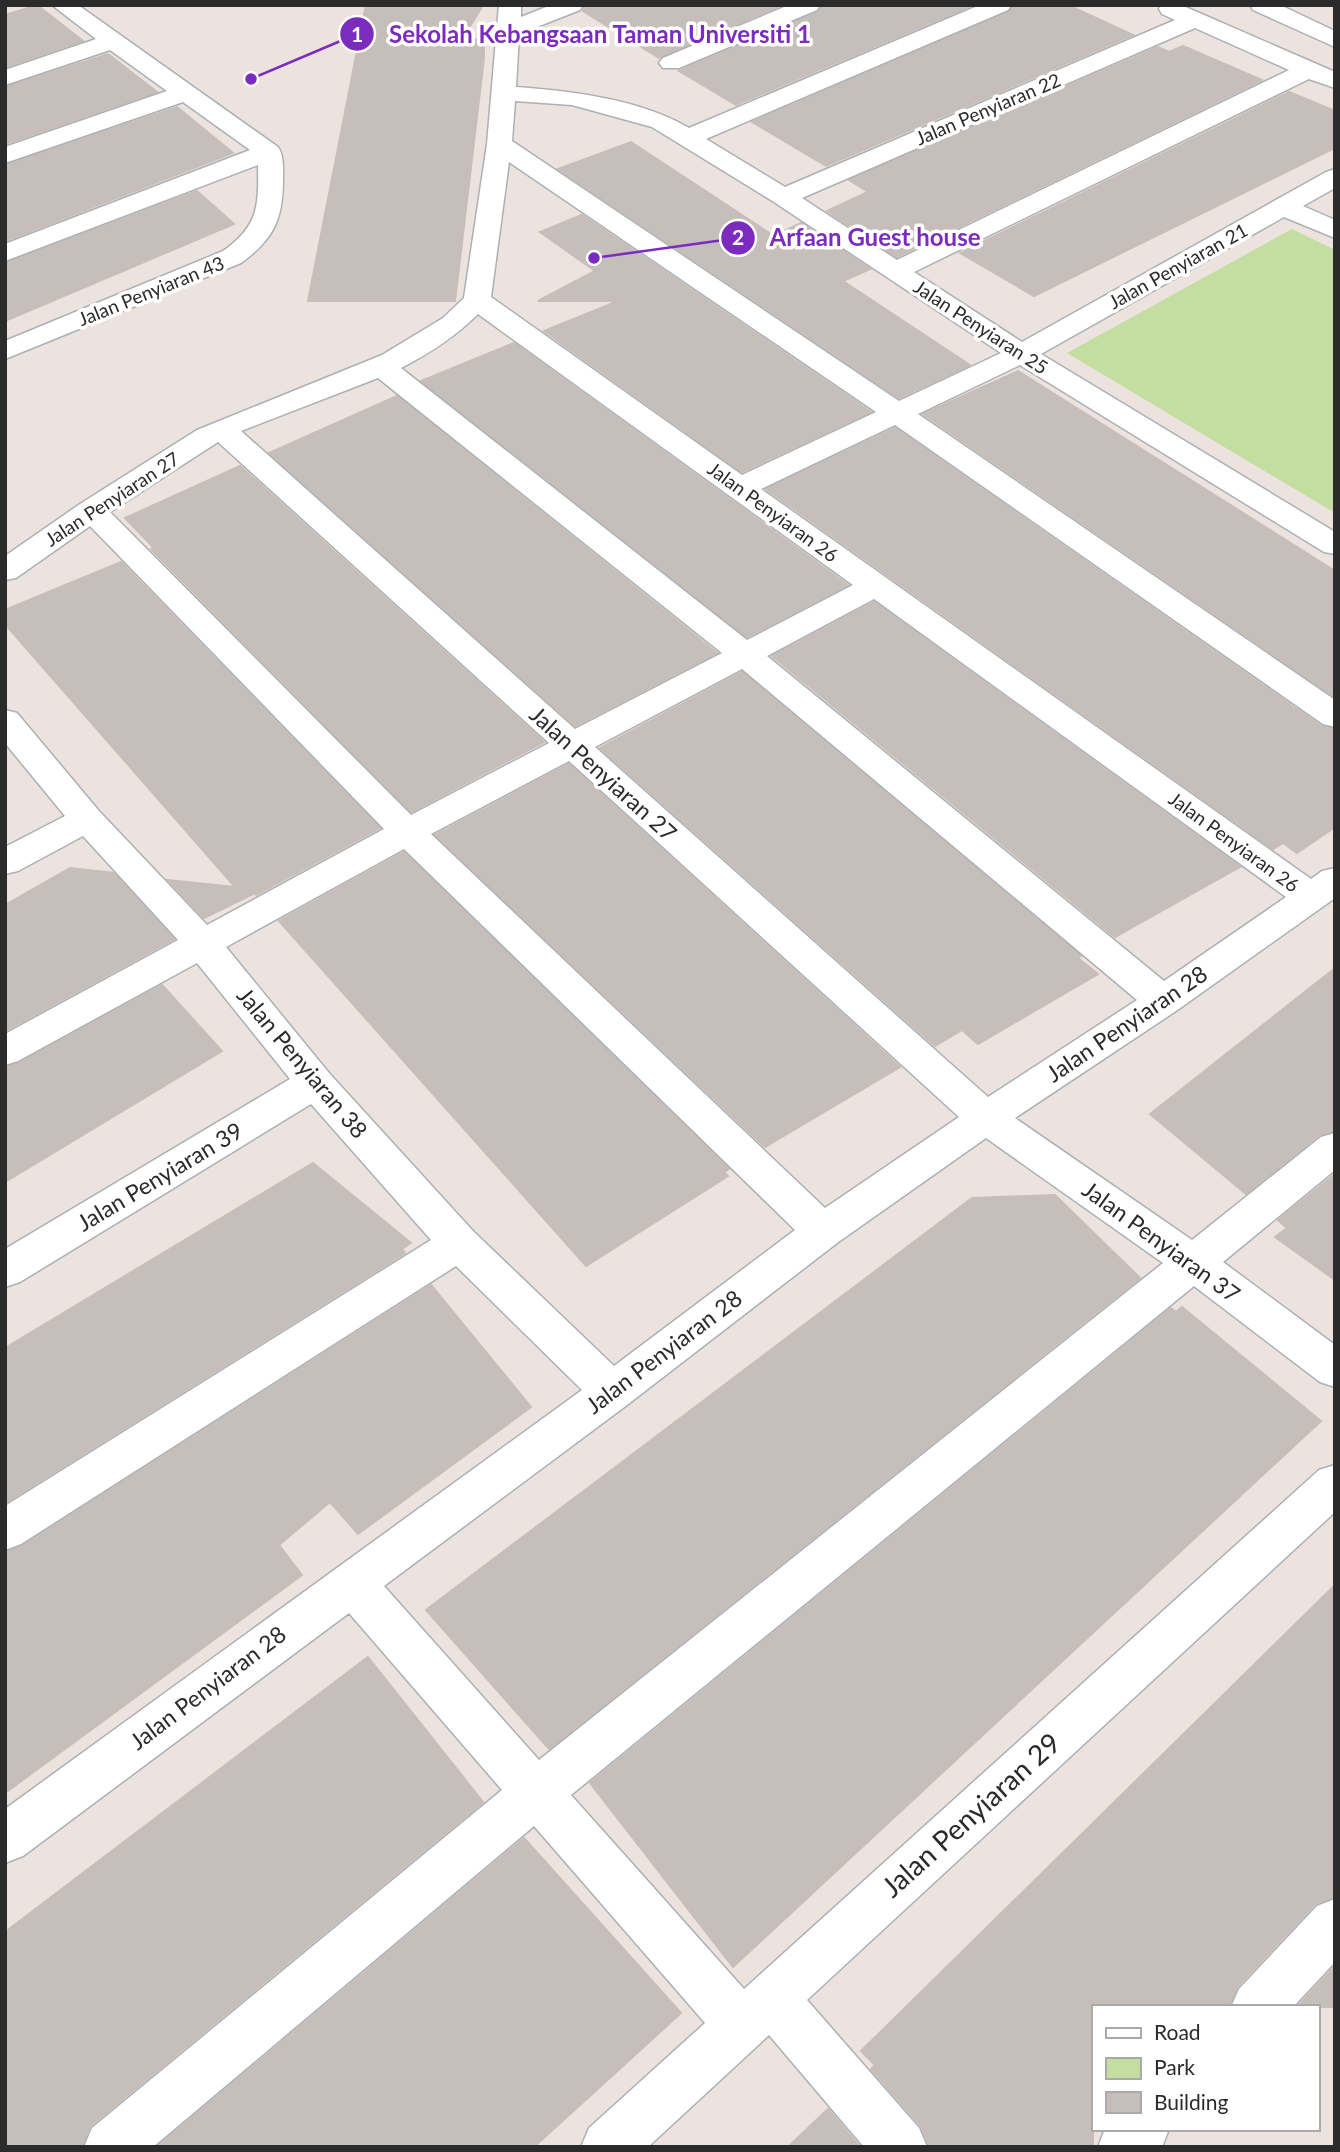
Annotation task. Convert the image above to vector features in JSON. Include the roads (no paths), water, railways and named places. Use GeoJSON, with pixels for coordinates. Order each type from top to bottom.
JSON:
{"type":"FeatureCollection","features":[{"type":"Feature","properties":{"kind":"street"},"geometry":{"type":"LineString","coordinates":[[63,5],[269,152]]}},
{"type":"Feature","properties":{"kind":"street"},"geometry":{"type":"LineString","coordinates":[[477,300],[499,144],[510,5]]}},
{"type":"Feature","properties":{"kind":"street"},"geometry":{"type":"LineString","coordinates":[[507,31],[572,5]]}},
{"type":"Feature","properties":{"kind":"street"},"geometry":{"type":"LineString","coordinates":[[671,63],[809,5]]}},
{"type":"Feature","properties":{"kind":"street"},"geometry":{"type":"LineString","coordinates":[[687,138],[1000,5]]}},
{"type":"Feature","properties":{"kind":"street"},"geometry":{"type":"LineString","coordinates":[[1161,5],[1192,21],[1335,81]]}},
{"type":"Feature","properties":{"kind":"street"},"geometry":{"type":"LineString","coordinates":[[1261,5],[1335,40]]}},
{"type":"Feature","properties":{"kind":"street","name":"Jalan Penyiaran 22"},"geometry":{"type":"LineString","coordinates":[[783,197],[1192,21]]}},
{"type":"Feature","properties":{"kind":"street"},"geometry":{"type":"LineString","coordinates":[[5,78],[113,41]]}},
{"type":"Feature","properties":{"kind":"street"},"geometry":{"type":"LineString","coordinates":[[895,271],[1308,70]]}},
{"type":"Feature","properties":{"kind":"street"},"geometry":{"type":"LineString","coordinates":[[5,156],[184,93]]}},
{"type":"Feature","properties":{"kind":"street","name":"Jalan Penyiaran 25"},"geometry":{"type":"LineString","coordinates":[[504,93],[573,98],[661,122],[783,197],[1021,354],[1335,545]]}},
{"type":"Feature","properties":{"kind":"street"},"geometry":{"type":"LineString","coordinates":[[499,144],[897,413],[1335,716]]}},
{"type":"Feature","properties":{"kind":"street"},"geometry":{"type":"LineString","coordinates":[[5,253],[269,152]]}},
{"type":"Feature","properties":{"kind":"street","name":"Jalan Penyiaran 43"},"geometry":{"type":"LineString","coordinates":[[5,351],[232,257],[257,238],[269,202],[272,174],[269,152]]}},
{"type":"Feature","properties":{"kind":"street","name":"Jalan Penyiaran 21"},"geometry":{"type":"LineString","coordinates":[[740,488],[1021,354],[1335,177]]}},
{"type":"Feature","properties":{"kind":"street"},"geometry":{"type":"LineString","coordinates":[[1284,206],[1335,230]]}},
{"type":"Feature","properties":{"kind":"street","name":"Jalan Penyiaran 27"},"geometry":{"type":"LineString","coordinates":[[5,571],[91,510],[220,429],[380,365],[441,334],[460,320],[477,300]]}},
{"type":"Feature","properties":{"kind":"street","name":"Jalan Penyiaran 26"},"geometry":{"type":"LineString","coordinates":[[477,300],[875,586],[1323,888]]}},
{"type":"Feature","properties":{"kind":"street"},"geometry":{"type":"LineString","coordinates":[[380,365],[745,656],[1163,1001]]}},
{"type":"Feature","properties":{"kind":"street","name":"Jalan Penyiaran 27"},"geometry":{"type":"LineString","coordinates":[[220,429],[986,1118]]}},
{"type":"Feature","properties":{"kind":"street"},"geometry":{"type":"LineString","coordinates":[[91,510],[407,832],[824,1231]]}},
{"type":"Feature","properties":{"kind":"street"},"geometry":{"type":"LineString","coordinates":[[5,1051],[201,942],[875,586]]}},
{"type":"Feature","properties":{"kind":"street","name":"Jalan Penyiaran 38"},"geometry":{"type":"LineString","coordinates":[[5,721],[87,819],[201,942],[315,1083],[459,1243],[612,1392]]}},
{"type":"Feature","properties":{"kind":"street"},"geometry":{"type":"LineString","coordinates":[[5,862],[87,819]]}},
{"type":"Feature","properties":{"kind":"street","name":"Jalan Penyiaran 28"},"geometry":{"type":"LineString","coordinates":[[5,1839],[612,1392],[824,1231],[986,1118],[1163,1001],[1323,888]]}},
{"type":"Feature","properties":{"kind":"street","name":"Jalan Penyiaran 39"},"geometry":{"type":"LineString","coordinates":[[5,1270],[315,1083]]}},
{"type":"Feature","properties":{"kind":"street","name":"Jalan Penyiaran 37"},"geometry":{"type":"LineString","coordinates":[[986,1118],[1194,1263],[1335,1369]]}},
{"type":"Feature","properties":{"kind":"street"},"geometry":{"type":"LineString","coordinates":[[111,2147],[537,1792],[1335,1148]]}},
{"type":"Feature","properties":{"kind":"street"},"geometry":{"type":"LineString","coordinates":[[5,1530],[459,1243]]}},
{"type":"Feature","properties":{"kind":"street","name":"Jalan Penyiaran 29"},"geometry":{"type":"LineString","coordinates":[[608,2147],[1335,1484]]}},
{"type":"Feature","properties":{"kind":"street"},"geometry":{"type":"LineString","coordinates":[[351,1582],[537,1792],[756,2011],[900,2147]]}},
{"type":"Feature","properties":{"kind":"street"},"geometry":{"type":"LineString","coordinates":[[1259,2005],[1335,1924]]}},
{"type":"Feature","properties":{"kind":"street"},"geometry":{"type":"LineString","coordinates":[[1125,2147],[1140,2131]]}},
{"type":"Feature","properties":{"kind":"place","name":"Sekolah Kebangsaan Taman Universiti 1"},"geometry":{"type":"Point","coordinates":[251,79]}},
{"type":"Feature","properties":{"kind":"place","name":"Arfaan Guest house"},"geometry":{"type":"Point","coordinates":[594,258]}}]}
